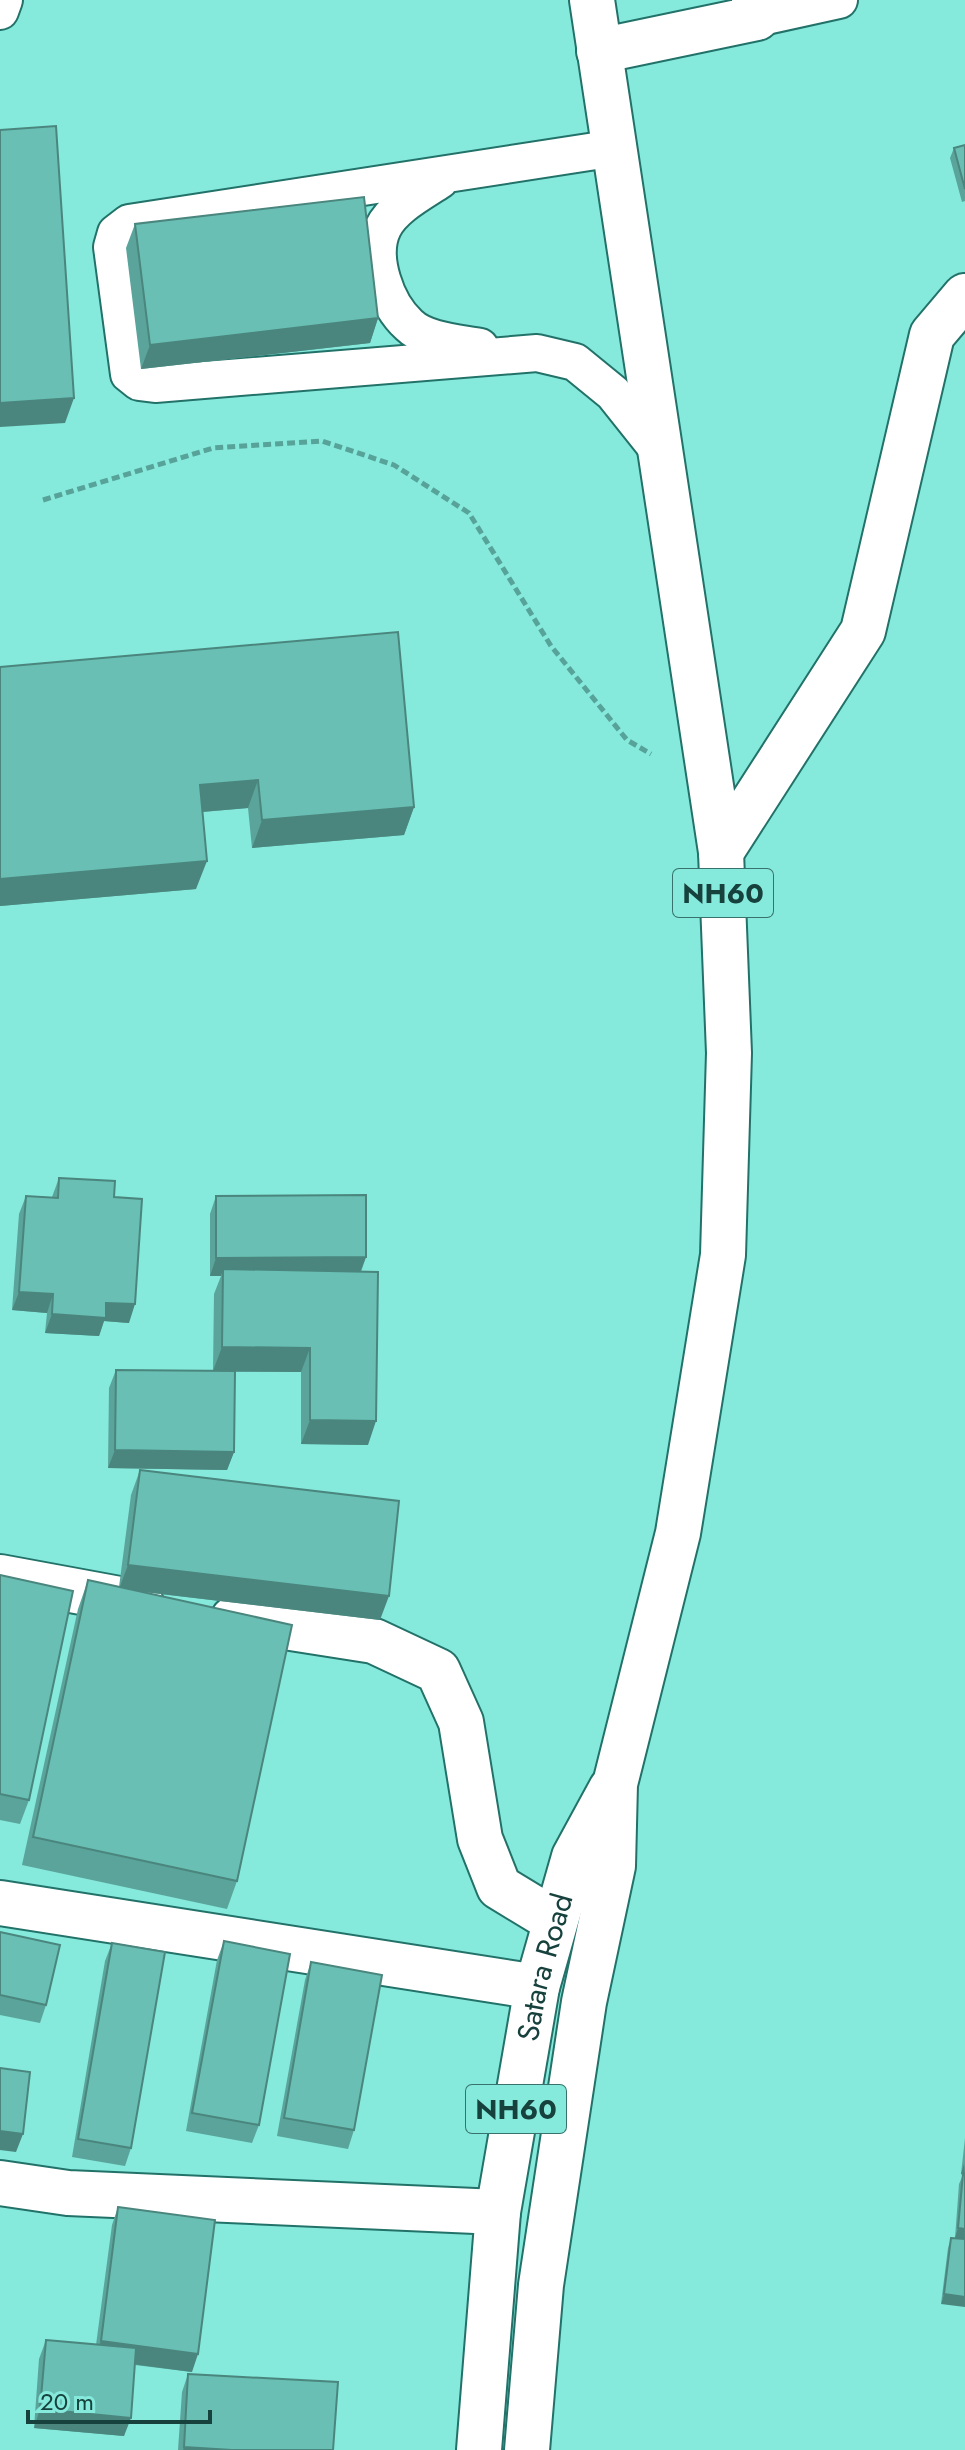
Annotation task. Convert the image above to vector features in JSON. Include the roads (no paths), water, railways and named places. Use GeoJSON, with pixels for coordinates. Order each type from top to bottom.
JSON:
{"type":"FeatureCollection","features":[{"type":"Feature","properties":{"kind":"main road","name":"NH60"},"geometry":{"type":"LineString","coordinates":[[527,2450],[541,2285],[584,2002],[613,1866],[615,1784],[678,1533],[723,1255],[729,1053],[721,852],[592,0]]}},
{"type":"Feature","properties":{"kind":"main road"},"geometry":{"type":"LineString","coordinates":[[599,51],[756,9]]}},
{"type":"Feature","properties":{"kind":"main road"},"geometry":{"type":"LineString","coordinates":[[721,852],[863,631],[932,335],[965,296]]}},
{"type":"Feature","properties":{"kind":"main road"},"geometry":{"type":"LineString","coordinates":[[0,1577],[374,1641],[438,1671],[461,1722],[480,1839],[499,1887],[555,1921]]}},
{"type":"Feature","properties":{"kind":"main road","name":"Satara Road"},"geometry":{"type":"LineString","coordinates":[[479,2450],[498,2212],[537,1987],[574,1857],[615,1784]]}},
{"type":"Feature","properties":{"kind":"main road"},"geometry":{"type":"LineString","coordinates":[[0,1903],[537,1987]]}},
{"type":"Feature","properties":{"kind":"main road"},"geometry":{"type":"LineString","coordinates":[[0,2183],[68,2193],[498,2212]]}},
{"type":"Feature","properties":{"kind":"lane"},"geometry":{"type":"LineString","coordinates":[[0,11],[4,0]]}},
{"type":"Feature","properties":{"kind":"lane"},"geometry":{"type":"LineString","coordinates":[[756,9],[839,0]]}},
{"type":"Feature","properties":{"kind":"lane"},"geometry":{"type":"LineString","coordinates":[[537,353],[155,384],[139,382],[129,374],[112,247],[116,233],[129,223],[615,148]]}},
{"type":"Feature","properties":{"kind":"lane"},"geometry":{"type":"LineString","coordinates":[[448,174],[407,202],[383,227],[377,261],[388,294],[409,326],[440,339],[488,349],[537,353],[575,362],[613,393],[660,452]]}}]}
